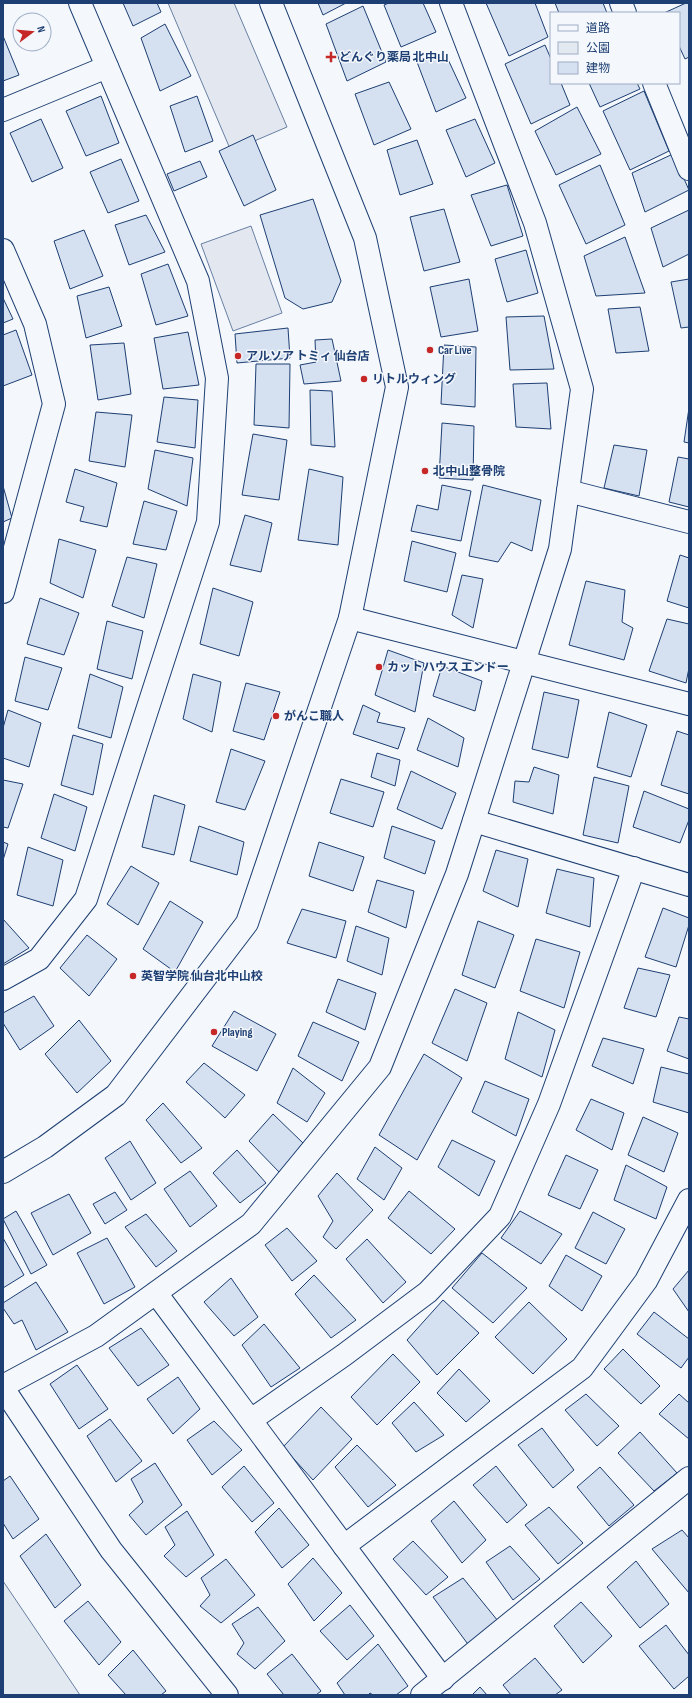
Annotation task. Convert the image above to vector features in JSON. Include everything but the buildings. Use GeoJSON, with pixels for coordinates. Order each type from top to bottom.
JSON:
{"type":"FeatureCollection","features":[{"type":"Feature","properties":{"kind":"street"},"geometry":{"type":"LineString","coordinates":[[3,979],[39,959],[86,899],[208,522],[217,378],[198,282],[80,3]]}},
{"type":"Feature","properties":{"kind":"street"},"geometry":{"type":"LineString","coordinates":[[3,1172],[45,1147],[116,1096],[247,923],[350,618],[398,387],[365,238],[271,3]]}},
{"type":"Feature","properties":{"kind":"street"},"geometry":{"type":"LineString","coordinates":[[227,1695],[110,1550],[3,1387],[96,1336],[251,1224],[380,1066],[457,874],[560,549],[582,389],[534,223],[451,3]]}},
{"type":"Feature","properties":{"kind":"street"},"geometry":{"type":"LineString","coordinates":[[3,110],[107,67]]}},
{"type":"Feature","properties":{"kind":"street"},"geometry":{"type":"LineString","coordinates":[[654,84],[689,169]]}},
{"type":"Feature","properties":{"kind":"street"},"geometry":{"type":"LineString","coordinates":[[3,250],[35,324],[54,404],[3,592]]}},
{"type":"Feature","properties":{"kind":"street"},"geometry":{"type":"LineString","coordinates":[[568,491],[689,522]]}},
{"type":"Feature","properties":{"kind":"street"},"geometry":{"type":"LineString","coordinates":[[350,618],[689,704]]}},
{"type":"Feature","properties":{"kind":"street"},"geometry":{"type":"LineString","coordinates":[[474,820],[689,885]]}},
{"type":"Feature","properties":{"kind":"street"},"geometry":{"type":"LineString","coordinates":[[251,1420],[344,1355],[428,1292],[500,1216],[549,1104],[634,868]]}},
{"type":"Feature","properties":{"kind":"street"},"geometry":{"type":"LineString","coordinates":[[344,1546],[582,1368],[646,1281],[689,1200]]}},
{"type":"Feature","properties":{"kind":"street"},"geometry":{"type":"LineString","coordinates":[[156,1293],[443,1679]]}},
{"type":"Feature","properties":{"kind":"street"},"geometry":{"type":"LineString","coordinates":[[422,1695],[689,1478]]}},
{"type":"Feature","properties":{"kind":"green space"},"geometry":{"type":"Polygon","coordinates":[[[3,1581],[80,1695],[3,1695],[3,1581]]]}},
{"type":"Feature","properties":{"kind":"shaded area"},"geometry":{"type":"Polygon","coordinates":[[[168,3],[234,3],[287,127],[231,151],[168,3]]]}},
{"type":"Feature","properties":{"kind":"shaded area"},"geometry":{"type":"Polygon","coordinates":[[[251,226],[282,313],[233,331],[201,244],[251,226]]]}},
{"type":"Feature","properties":{"kind":"place","name":"どんぐり薬局 北中山"},"geometry":{"type":"Point","coordinates":[331,57]}},
{"type":"Feature","properties":{"kind":"place","name":"Car Live"},"geometry":{"type":"Point","coordinates":[430,350]}},
{"type":"Feature","properties":{"kind":"place","name":"アルソア トミィ 仙台店"},"geometry":{"type":"Point","coordinates":[238,356]}},
{"type":"Feature","properties":{"kind":"place","name":"リトルウィング"},"geometry":{"type":"Point","coordinates":[364,379]}},
{"type":"Feature","properties":{"kind":"place","name":"北中山整骨院"},"geometry":{"type":"Point","coordinates":[425,471]}},
{"type":"Feature","properties":{"kind":"place","name":"カットハウス エンドー"},"geometry":{"type":"Point","coordinates":[379,667]}},
{"type":"Feature","properties":{"kind":"place","name":"がんこ職人"},"geometry":{"type":"Point","coordinates":[276,716]}},
{"type":"Feature","properties":{"kind":"place","name":"英智学院 仙台北中山校"},"geometry":{"type":"Point","coordinates":[133,976]}},
{"type":"Feature","properties":{"kind":"place","name":"Playing"},"geometry":{"type":"Point","coordinates":[214,1032]}}]}
